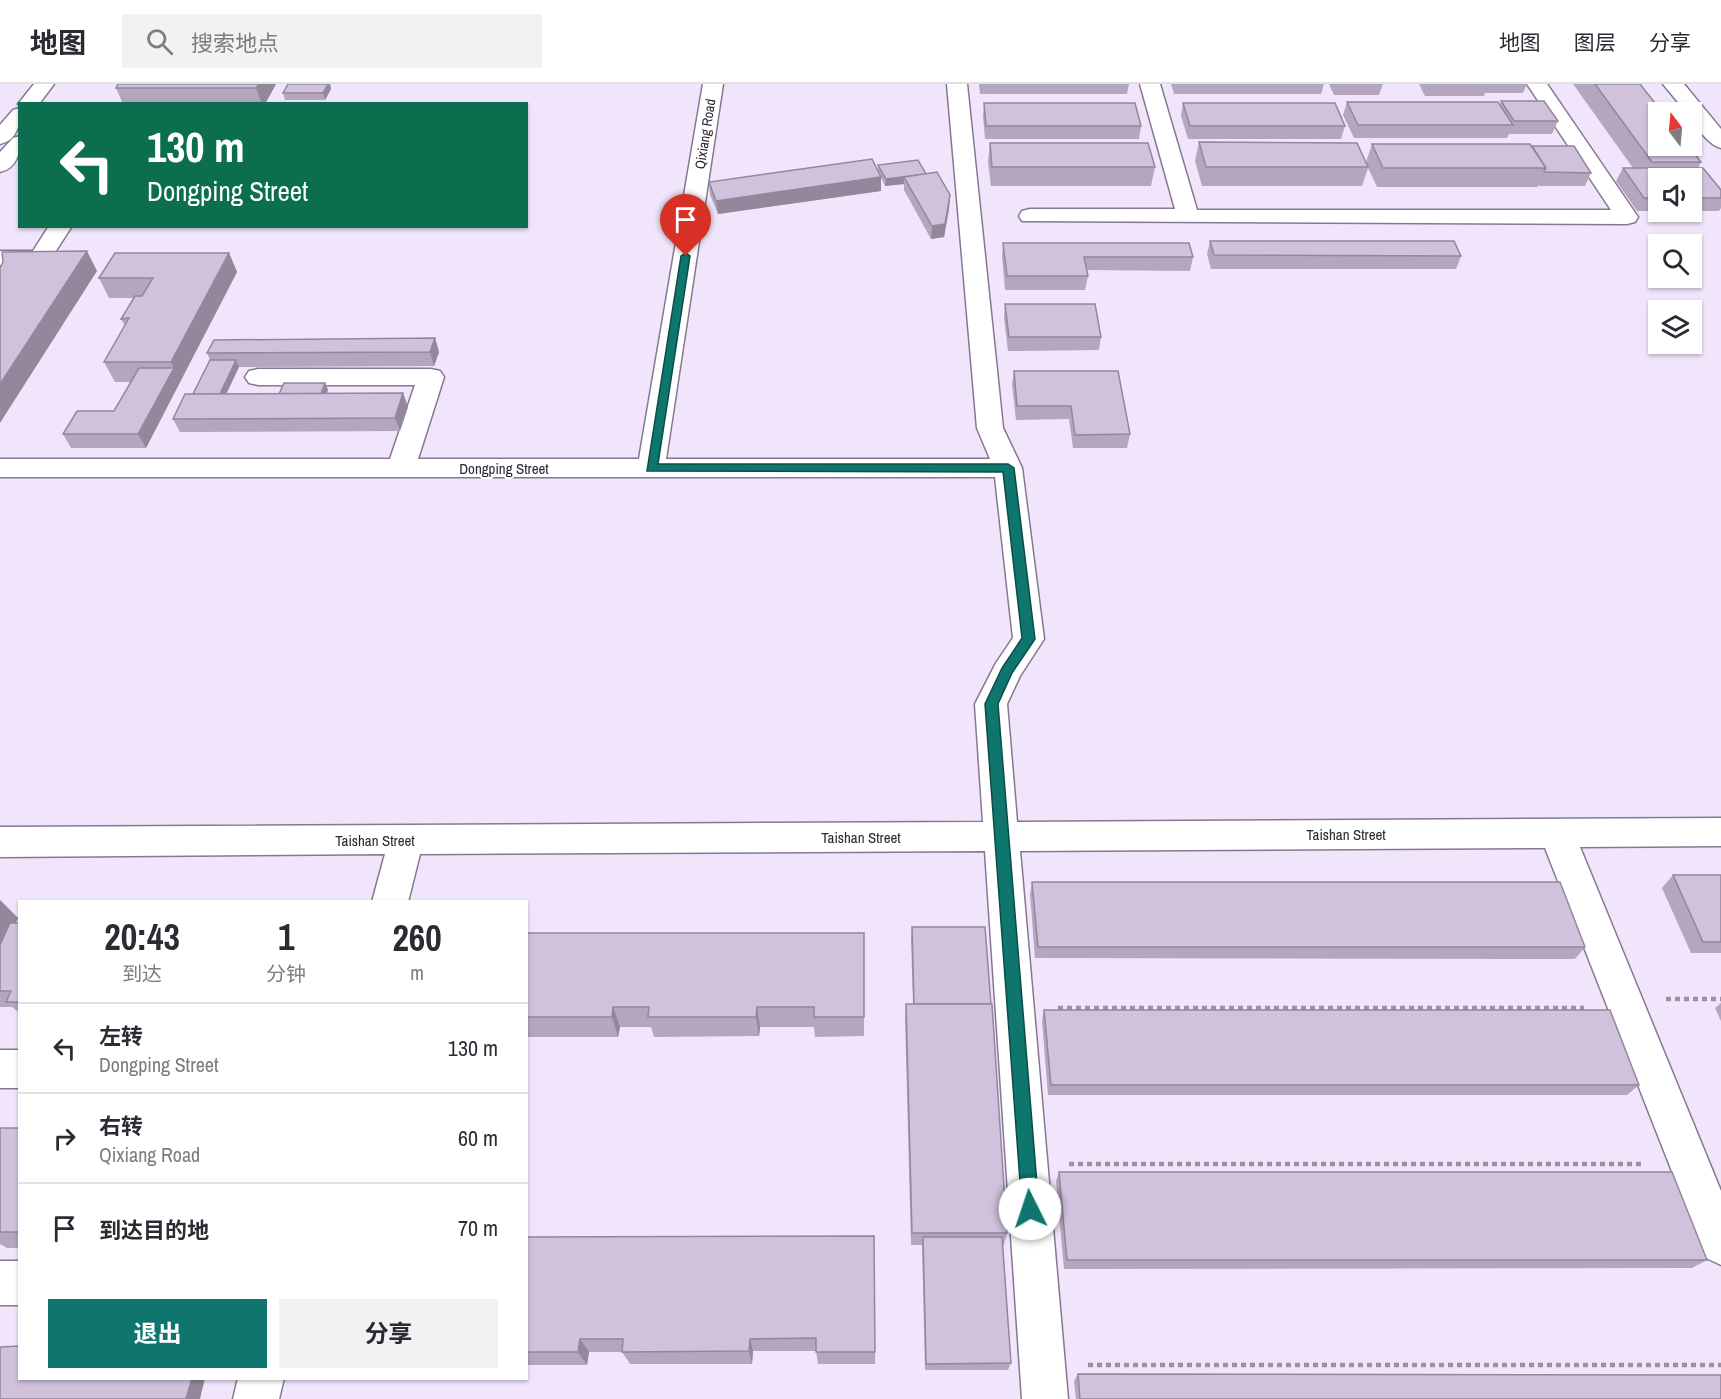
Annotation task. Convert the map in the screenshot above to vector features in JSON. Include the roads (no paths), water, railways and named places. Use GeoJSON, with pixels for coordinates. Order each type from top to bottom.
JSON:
{"type":"FeatureCollection","features":[{"type":"Feature","properties":{"kind":"street","name":"Qixiang Road"},"geometry":{"type":"LineString","coordinates":[[651,468],[713,84]]}},
{"type":"Feature","properties":{"kind":"street"},"geometry":{"type":"LineString","coordinates":[[957,84],[990,428],[1008,468],[1029,639],[1007,671],[992,704],[1044,1382]]}},
{"type":"Feature","properties":{"kind":"street"},"geometry":{"type":"LineString","coordinates":[[1150,84],[1188,216]]}},
{"type":"Feature","properties":{"kind":"street"},"geometry":{"type":"LineString","coordinates":[[1030,216],[1627,217],[1538,84]]}},
{"type":"Feature","properties":{"kind":"street"},"geometry":{"type":"LineString","coordinates":[[1673,84],[1721,142]]}},
{"type":"Feature","properties":{"kind":"street"},"geometry":{"type":"LineString","coordinates":[[32,102],[52,93]]}},
{"type":"Feature","properties":{"kind":"street"},"geometry":{"type":"LineString","coordinates":[[0,138],[18,116]]}},
{"type":"Feature","properties":{"kind":"street"},"geometry":{"type":"LineString","coordinates":[[0,166],[18,144]]}},
{"type":"Feature","properties":{"kind":"street"},"geometry":{"type":"LineString","coordinates":[[0,258],[39,258],[60,228]]}},
{"type":"Feature","properties":{"kind":"street"},"geometry":{"type":"LineString","coordinates":[[258,377],[431,376],[401,468]]}},
{"type":"Feature","properties":{"kind":"street","name":"Dongping Street"},"geometry":{"type":"LineString","coordinates":[[0,468],[1008,468]]}},
{"type":"Feature","properties":{"kind":"street","name":"Taishan Street"},"geometry":{"type":"LineString","coordinates":[[0,842],[1721,832]]}},
{"type":"Feature","properties":{"kind":"street"},"geometry":{"type":"LineString","coordinates":[[1557,833],[1721,1243]]}},
{"type":"Feature","properties":{"kind":"street"},"geometry":{"type":"LineString","coordinates":[[391,900],[406,840]]}},
{"type":"Feature","properties":{"kind":"street"},"geometry":{"type":"LineString","coordinates":[[0,1069],[18,1069]]}},
{"type":"Feature","properties":{"kind":"street"},"geometry":{"type":"LineString","coordinates":[[0,1283],[18,1283]]}},
{"type":"Feature","properties":{"kind":"street"},"geometry":{"type":"LineString","coordinates":[[256,1399],[261,1380]]}}]}
